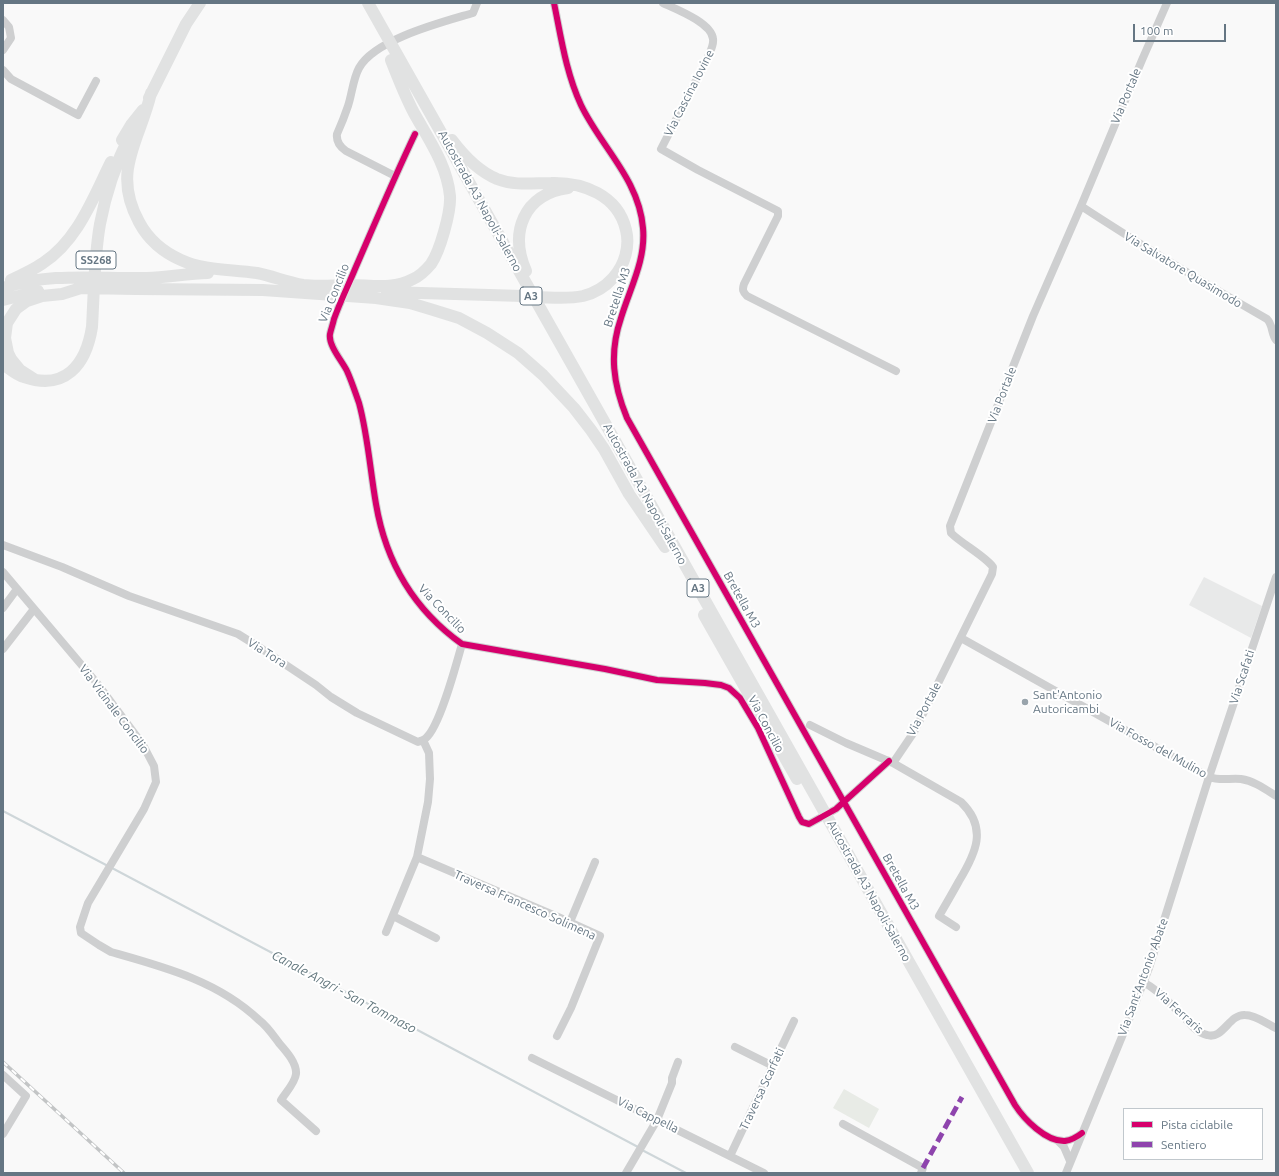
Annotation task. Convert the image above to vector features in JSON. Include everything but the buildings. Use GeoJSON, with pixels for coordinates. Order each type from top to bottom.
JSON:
{"type":"FeatureCollection","features":[{"type":"Feature","properties":{"kind":"highway","name":"SS268"},"geometry":{"type":"LineString","coordinates":[[3,364],[24,377],[43,381],[66,375],[80,362],[87,348],[92,327],[97,247],[104,205],[117,163],[186,24],[200,3]]}},
{"type":"Feature","properties":{"kind":"highway","name":"Autostrada A3 Napoli-Salerno"},"geometry":{"type":"LineString","coordinates":[[359,3],[395,59],[568,357],[1028,1173]]}},
{"type":"Feature","properties":{"kind":"highway","name":"Autostrada A3 Napoli-Salerno"},"geometry":{"type":"LineString","coordinates":[[368,3],[395,59],[665,547],[1019,1173]]}},
{"type":"Feature","properties":{"kind":"highway","name":"A3"},"geometry":{"type":"LineString","coordinates":[[239,289],[333,290],[569,297],[592,293],[601,288],[614,277],[626,254],[627,242],[623,219],[612,203],[592,189],[570,183],[522,184],[509,182],[498,180],[480,169],[470,162],[456,146],[431,104],[395,59]]}},
{"type":"Feature","properties":{"kind":"highway","name":"A3"},"geometry":{"type":"LineString","coordinates":[[333,290],[350,285],[393,286],[412,280],[425,271],[434,258],[447,218],[450,197],[445,173],[434,147],[402,88],[395,59]]}},
{"type":"Feature","properties":{"kind":"highway","name":"SS268"},"geometry":{"type":"LineString","coordinates":[[152,93],[133,145],[129,162],[127,182],[135,213],[144,230],[151,239],[172,256],[201,267],[239,271]]}},
{"type":"Feature","properties":{"kind":"highway","name":"SS268"},"geometry":{"type":"LineString","coordinates":[[3,283],[33,270],[44,263],[72,235],[84,216],[123,137],[143,110]]}},
{"type":"Feature","properties":{"kind":"highway","name":"A3"},"geometry":{"type":"LineString","coordinates":[[568,357],[544,304],[525,270],[520,257],[518,236],[524,217],[543,196],[555,190],[581,186]]}},
{"type":"Feature","properties":{"kind":"highway","name":"SS268"},"geometry":{"type":"LineString","coordinates":[[3,300],[81,282],[239,271]]}},
{"type":"Feature","properties":{"kind":"highway","name":"A3"},"geometry":{"type":"LineString","coordinates":[[239,271],[258,273],[304,285],[410,303],[445,313],[487,332],[518,353],[543,375],[574,408],[604,450],[629,494],[665,547]]}},
{"type":"Feature","properties":{"kind":"highway","name":"SS268"},"geometry":{"type":"LineString","coordinates":[[3,288],[37,280],[81,282],[136,289],[239,289]]}},
{"type":"Feature","properties":{"kind":"highway","name":"SS268"},"geometry":{"type":"LineString","coordinates":[[34,379],[20,370],[8,353],[5,338],[7,322],[16,309],[27,301],[42,296],[62,294],[81,282]]}},
{"type":"Feature","properties":{"kind":"street"},"geometry":{"type":"LineString","coordinates":[[395,176],[346,151],[342,148],[337,138],[357,72],[363,62],[372,53],[402,36],[473,13],[477,3]]}},
{"type":"Feature","properties":{"kind":"street","name":"Bretella M3"},"geometry":{"type":"LineString","coordinates":[[554,3],[567,68],[581,106],[625,174],[633,189],[641,215],[643,228],[642,255],[638,271],[621,318],[614,348],[614,377],[617,391],[625,411],[647,455],[1015,1105],[1025,1119],[1039,1131],[1061,1143],[1072,1145],[1075,1149]]}},
{"type":"Feature","properties":{"kind":"street","name":"Via Cascina Iovine"},"geometry":{"type":"LineString","coordinates":[[663,3],[701,23],[711,31],[714,38],[708,57],[661,148],[698,170],[778,211],[778,216],[744,284],[742,289],[743,293],[896,371]]}},
{"type":"Feature","properties":{"kind":"street","name":"Via Portale"},"geometry":{"type":"LineString","coordinates":[[891,762],[914,732],[992,574],[993,567],[956,538],[951,533],[950,526],[1033,316],[1167,3]]}},
{"type":"Feature","properties":{"kind":"street"},"geometry":{"type":"LineString","coordinates":[[3,20],[9,26],[11,38],[3,50]]}},
{"type":"Feature","properties":{"kind":"street"},"geometry":{"type":"LineString","coordinates":[[3,70],[11,79],[78,115],[96,81]]}},
{"type":"Feature","properties":{"kind":"street","name":"Via Concilio"},"geometry":{"type":"LineString","coordinates":[[415,134],[395,176],[338,308],[330,334],[330,340],[347,370],[359,404],[366,433],[376,505],[385,542],[392,559],[415,600],[462,644],[605,669],[657,680],[705,683],[721,685],[729,688],[740,698],[758,728],[799,817],[802,822],[806,824],[809,824],[834,810],[891,762]]}},
{"type":"Feature","properties":{"kind":"street","name":"Via Salvatore Quasimodo"},"geometry":{"type":"LineString","coordinates":[[1081,206],[1192,276],[1270,322],[1273,336],[1276,340]]}},
{"type":"Feature","properties":{"kind":"street","name":"Via Tora"},"geometry":{"type":"LineString","coordinates":[[3,545],[62,567],[129,596],[238,634],[357,713],[410,739],[418,742],[423,740]]}},
{"type":"Feature","properties":{"kind":"street","name":"Via Vicinale Concilio"},"geometry":{"type":"LineString","coordinates":[[3,572],[96,682],[130,726],[143,745],[154,766],[156,782],[144,809],[88,903],[80,927],[81,933],[111,952],[195,978],[240,1004],[260,1020],[282,1045],[296,1068],[296,1075],[293,1083],[281,1100],[316,1131]]}},
{"type":"Feature","properties":{"kind":"street","name":"Via Scafati"},"geometry":{"type":"LineString","coordinates":[[1209,777],[1276,577]]}},
{"type":"Feature","properties":{"kind":"street"},"geometry":{"type":"LineString","coordinates":[[3,608],[17,589]]}},
{"type":"Feature","properties":{"kind":"street"},"geometry":{"type":"LineString","coordinates":[[3,649],[34,609]]}},
{"type":"Feature","properties":{"kind":"street","name":"Via Fosso del Mulino"},"geometry":{"type":"LineString","coordinates":[[960,638],[1209,777],[1217,780],[1241,779],[1255,783],[1276,796]]}},
{"type":"Feature","properties":{"kind":"street"},"geometry":{"type":"LineString","coordinates":[[386,932],[418,857],[428,802],[430,779],[429,753],[423,740],[426,739],[435,726],[447,694],[462,644]]}},
{"type":"Feature","properties":{"kind":"street"},"geometry":{"type":"LineString","coordinates":[[810,725],[846,743],[891,762],[961,802],[968,808],[973,816],[977,833],[975,850],[971,861],[939,916],[956,927]]}},
{"type":"Feature","properties":{"kind":"street","name":"Via Sant'Antonio Abate"},"geometry":{"type":"LineString","coordinates":[[1069,1172],[1070,1161],[1143,982],[1209,777]]}},
{"type":"Feature","properties":{"kind":"street","name":"Traversa Francesco Solimena"},"geometry":{"type":"LineString","coordinates":[[418,857],[600,936],[558,1036]]}},
{"type":"Feature","properties":{"kind":"street"},"geometry":{"type":"LineString","coordinates":[[570,922],[595,862]]}},
{"type":"Feature","properties":{"kind":"street"},"geometry":{"type":"LineString","coordinates":[[392,916],[436,938]]}},
{"type":"Feature","properties":{"kind":"street","name":"Via Ferraris"},"geometry":{"type":"LineString","coordinates":[[1143,982],[1159,992],[1192,1026],[1206,1035],[1213,1036],[1217,1034],[1234,1019],[1240,1015],[1247,1014],[1276,1028]]}},
{"type":"Feature","properties":{"kind":"street","name":"Traversa Scarfati"},"geometry":{"type":"LineString","coordinates":[[730,1156],[794,1021]]}},
{"type":"Feature","properties":{"kind":"street"},"geometry":{"type":"LineString","coordinates":[[735,1047],[773,1066]]}},
{"type":"Feature","properties":{"kind":"street","name":"Via Cappella"},"geometry":{"type":"LineString","coordinates":[[532,1058],[764,1173]]}},
{"type":"Feature","properties":{"kind":"street"},"geometry":{"type":"LineString","coordinates":[[626,1173],[657,1120],[672,1084],[672,1078],[678,1062]]}},
{"type":"Feature","properties":{"kind":"street"},"geometry":{"type":"LineString","coordinates":[[3,1075],[26,1096],[3,1134]]}},
{"type":"Feature","properties":{"kind":"street"},"geometry":{"type":"LineString","coordinates":[[843,1124],[922,1171]]}},
{"type":"Feature","properties":{"kind":"street"},"geometry":{"type":"LineString","coordinates":[[1070,1161],[1061,1143],[1082,1133]]}},
{"type":"Feature","properties":{"kind":"shaded area"},"geometry":{"type":"Polygon","coordinates":[[[1204,577],[1262,606],[1251,638],[1189,605],[1204,577]]]}},
{"type":"Feature","properties":{"kind":"shaded area"},"geometry":{"type":"Polygon","coordinates":[[[844,1089],[879,1109],[869,1128],[833,1108],[844,1089]]]}},
{"type":"Feature","properties":{"kind":"waterway","name":"Canale Angri - San Tommaso"},"geometry":{"type":"LineString","coordinates":[[3,811],[108,866]]}},
{"type":"Feature","properties":{"kind":"waterway","name":"Canale Angri - San Tommaso"},"geometry":{"type":"LineString","coordinates":[[112,868],[638,1147]]}},
{"type":"Feature","properties":{"kind":"waterway","name":"Canale Angri - San Tommaso"},"geometry":{"type":"LineString","coordinates":[[642,1150],[686,1173]]}},
{"type":"Feature","properties":{"kind":"railway"},"geometry":{"type":"LineString","coordinates":[[3,1062],[124,1173]]}},
{"type":"Feature","properties":{"kind":"marked path"},"geometry":{"type":"LineString","coordinates":[[923,1168],[962,1097]]}},
{"type":"Feature","properties":{"kind":"cycle path"},"geometry":{"type":"LineString","coordinates":[[554,3],[564,55],[576,93],[589,120],[627,179],[640,210],[643,228],[640,263],[617,331],[614,356],[614,368],[618,393],[627,418],[1015,1105],[1036,1129],[1050,1138],[1065,1141],[1082,1133]]}},
{"type":"Feature","properties":{"kind":"cycle path"},"geometry":{"type":"LineString","coordinates":[[415,134],[339,306],[334,319],[330,338],[333,348],[347,371],[359,403],[367,440],[376,504],[387,546],[404,583],[416,600],[429,616],[462,644],[605,669],[657,680],[705,683],[721,685],[729,688],[740,698],[758,728],[802,822],[809,824],[836,809],[889,761]]}},
{"type":"Feature","properties":{"kind":"place","name":"Sant'Antonio Autoricambi"},"geometry":{"type":"Point","coordinates":[1025,702]}}]}
